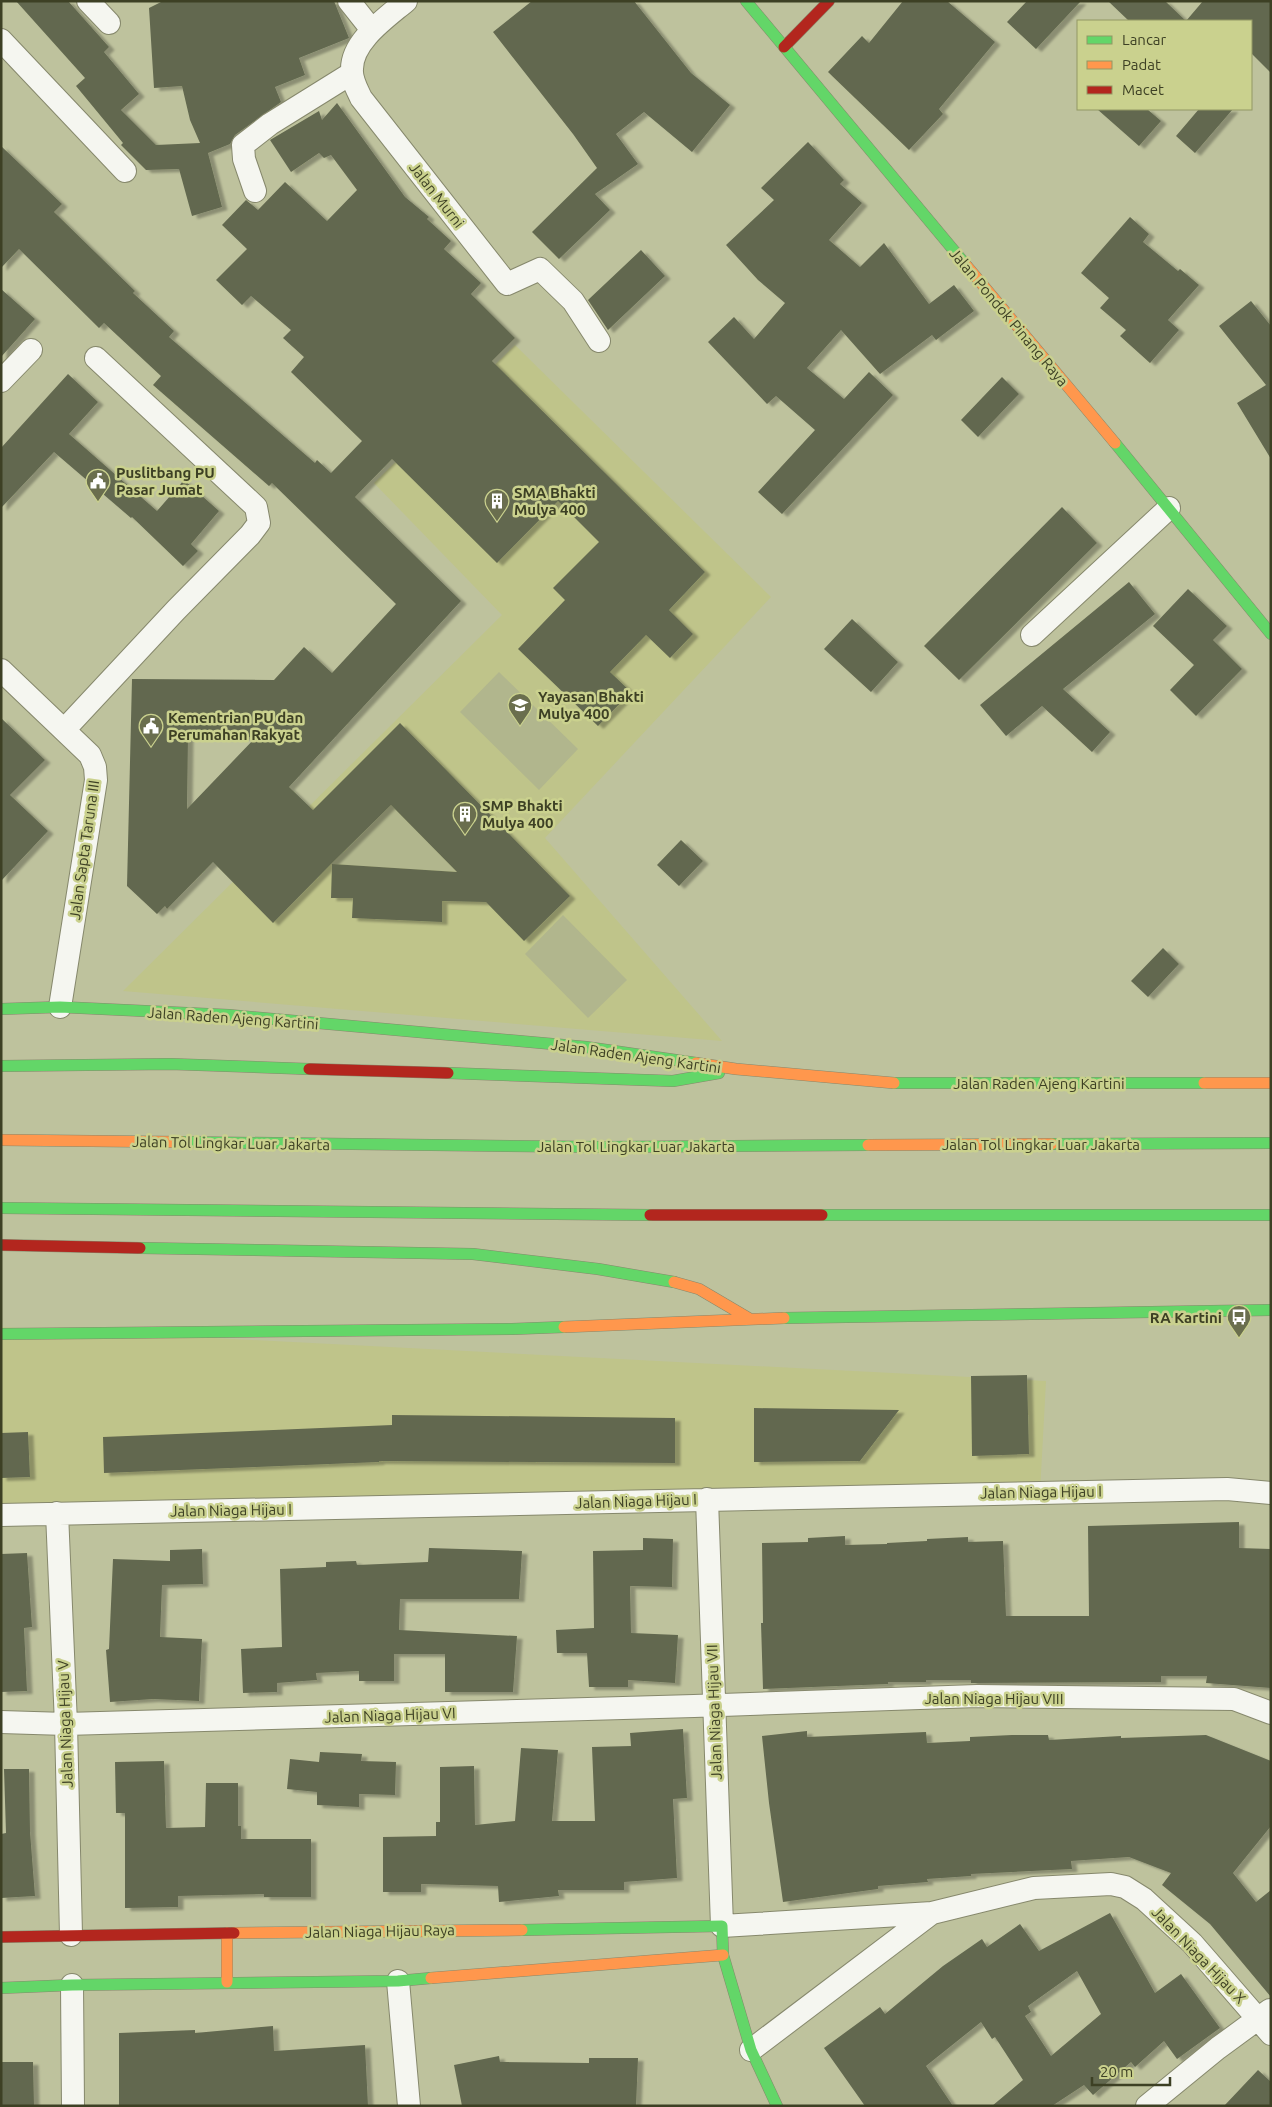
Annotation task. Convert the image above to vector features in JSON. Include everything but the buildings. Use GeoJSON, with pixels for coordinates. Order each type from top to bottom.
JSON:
{"type":"FeatureCollection","features":[{"type":"Feature","properties":{"kind":"main road","name":"Jalan Pondok Pinang Raya"},"geometry":{"type":"LineString","coordinates":[[746,1],[1169,508],[1271,634]]}},
{"type":"Feature","properties":{"kind":"main road"},"geometry":{"type":"LineString","coordinates":[[784,47],[829,1]]}},
{"type":"Feature","properties":{"kind":"main road","name":"Jalan Raden Ajeng Kartini"},"geometry":{"type":"LineString","coordinates":[[1,1009],[60,1007],[229,1015],[586,1047],[736,1069],[877,1083],[1271,1083]]}},
{"type":"Feature","properties":{"kind":"main road"},"geometry":{"type":"LineString","coordinates":[[1,1066],[170,1064],[673,1081],[736,1069]]}},
{"type":"Feature","properties":{"kind":"main road","name":"Jalan Tol Lingkar Luar Jakarta"},"geometry":{"type":"LineString","coordinates":[[1,1140],[591,1147],[1271,1143]]}},
{"type":"Feature","properties":{"kind":"main road"},"geometry":{"type":"LineString","coordinates":[[1,1208],[588,1215],[1271,1215]]}},
{"type":"Feature","properties":{"kind":"main road"},"geometry":{"type":"LineString","coordinates":[[1,1245],[473,1254],[598,1268],[671,1281],[699,1289],[750,1319]]}},
{"type":"Feature","properties":{"kind":"main road"},"geometry":{"type":"LineString","coordinates":[[1,1334],[512,1329],[750,1319],[1271,1310]]}},
{"type":"Feature","properties":{"kind":"main road"},"geometry":{"type":"LineString","coordinates":[[722,1926],[722,1955],[751,2050],[778,2106]]}},
{"type":"Feature","properties":{"kind":"main road","name":"Jalan Niaga Hijau Raya"},"geometry":{"type":"LineString","coordinates":[[1,1938],[71,1934],[722,1926]]}},
{"type":"Feature","properties":{"kind":"main road"},"geometry":{"type":"LineString","coordinates":[[227,1933],[227,1982]]}},
{"type":"Feature","properties":{"kind":"main road"},"geometry":{"type":"LineString","coordinates":[[1,1988],[72,1984],[398,1982],[722,1955]]}},
{"type":"Feature","properties":{"kind":"street"},"geometry":{"type":"LineString","coordinates":[[88,1],[109,23]]}},
{"type":"Feature","properties":{"kind":"street"},"geometry":{"type":"LineString","coordinates":[[348,1],[372,30]]}},
{"type":"Feature","properties":{"kind":"street"},"geometry":{"type":"LineString","coordinates":[[255,191],[244,158],[243,144],[270,124],[352,73],[354,55],[372,30],[406,1]]}},
{"type":"Feature","properties":{"kind":"street"},"geometry":{"type":"LineString","coordinates":[[1,40],[125,171]]}},
{"type":"Feature","properties":{"kind":"street","name":"Jalan Murni"},"geometry":{"type":"LineString","coordinates":[[352,73],[361,98],[507,284],[540,269],[572,301],[598,341]]}},
{"type":"Feature","properties":{"kind":"street"},"geometry":{"type":"LineString","coordinates":[[1,381],[31,350]]}},
{"type":"Feature","properties":{"kind":"street"},"geometry":{"type":"LineString","coordinates":[[64,730],[176,610],[250,536],[259,523],[256,507],[96,358]]}},
{"type":"Feature","properties":{"kind":"street"},"geometry":{"type":"LineString","coordinates":[[1032,635],[1169,508]]}},
{"type":"Feature","properties":{"kind":"street","name":"Jalan Sapta Taruna III"},"geometry":{"type":"LineString","coordinates":[[1,670],[90,755],[95,767],[96,780],[60,1007]]}},
{"type":"Feature","properties":{"kind":"street","name":"Jalan Niaga Hijau I"},"geometry":{"type":"LineString","coordinates":[[1,1515],[1227,1489],[1271,1493]]}},
{"type":"Feature","properties":{"kind":"street","name":"Jalan Niaga Hijau VII"},"geometry":{"type":"LineString","coordinates":[[707,1499],[722,1926]]}},
{"type":"Feature","properties":{"kind":"street","name":"Jalan Niaga Hijau V"},"geometry":{"type":"LineString","coordinates":[[57,1513],[66,1724],[71,1934]]}},
{"type":"Feature","properties":{"kind":"street","name":"Jalan Niaga Hijau VIII"},"geometry":{"type":"LineString","coordinates":[[714,1705],[977,1696],[1234,1699],[1271,1713]]}},
{"type":"Feature","properties":{"kind":"street","name":"Jalan Niaga Hijau VI"},"geometry":{"type":"LineString","coordinates":[[1,1722],[66,1724],[714,1705]]}},
{"type":"Feature","properties":{"kind":"street","name":"Jalan Niaga Hijau X"},"geometry":{"type":"LineString","coordinates":[[758,1923],[932,1913],[1034,1888],[1110,1884],[1125,1887],[1144,1898],[1192,1943],[1267,2021]]}},
{"type":"Feature","properties":{"kind":"street","name":"Jalan Niaga Hijau X"},"geometry":{"type":"LineString","coordinates":[[751,2050],[932,1913]]}},
{"type":"Feature","properties":{"kind":"street","name":"Jalan Niaga Hijau Raya"},"geometry":{"type":"LineString","coordinates":[[722,1926],[758,1923]]}},
{"type":"Feature","properties":{"kind":"street"},"geometry":{"type":"LineString","coordinates":[[398,1982],[409,2106]]}},
{"type":"Feature","properties":{"kind":"street"},"geometry":{"type":"LineString","coordinates":[[72,1984],[73,2106]]}},
{"type":"Feature","properties":{"kind":"street"},"geometry":{"type":"LineString","coordinates":[[1147,2106],[1218,2048],[1267,2021]]}},
{"type":"Feature","properties":{"kind":"shaded area","name":"Yayasan Bhakti Mulya 400"},"geometry":{"type":"Polygon","coordinates":[[[515,345],[771,597],[545,838],[722,1041],[123,991],[502,615],[374,483],[515,345]]]}},
{"type":"Feature","properties":{"kind":"shaded area"},"geometry":{"type":"Polygon","coordinates":[[[499,672],[578,749],[539,790],[460,712],[499,672]]]}},
{"type":"Feature","properties":{"kind":"shaded area"},"geometry":{"type":"Polygon","coordinates":[[[391,805],[457,872],[331,864],[391,805]]]}},
{"type":"Feature","properties":{"kind":"shaded area"},"geometry":{"type":"Polygon","coordinates":[[[563,915],[627,980],[588,1018],[525,954],[563,915]]]}},
{"type":"Feature","properties":{"kind":"shaded area"},"geometry":{"type":"Polygon","coordinates":[[[1,1327],[1046,1381],[1040,1492],[1,1510],[1,1327]]]}},
{"type":"Feature","properties":{"kind":"traffic: fast"},"geometry":{"type":"LineString","coordinates":[[746,1],[966,265]]}},
{"type":"Feature","properties":{"kind":"traffic: fast"},"geometry":{"type":"LineString","coordinates":[[1115,443],[1271,634]]}},
{"type":"Feature","properties":{"kind":"traffic: fast"},"geometry":{"type":"LineString","coordinates":[[1,1009],[60,1007],[229,1015],[586,1047],[696,1063]]}},
{"type":"Feature","properties":{"kind":"traffic: fast"},"geometry":{"type":"LineString","coordinates":[[1,1066],[170,1064],[309,1069]]}},
{"type":"Feature","properties":{"kind":"traffic: fast"},"geometry":{"type":"LineString","coordinates":[[448,1073],[673,1081],[719,1073]]}},
{"type":"Feature","properties":{"kind":"traffic: fast"},"geometry":{"type":"LineString","coordinates":[[894,1083],[1204,1083]]}},
{"type":"Feature","properties":{"kind":"traffic: fast"},"geometry":{"type":"LineString","coordinates":[[182,1142],[601,1147],[868,1145]]}},
{"type":"Feature","properties":{"kind":"traffic: fast"},"geometry":{"type":"LineString","coordinates":[[1052,1144],[1271,1143]]}},
{"type":"Feature","properties":{"kind":"traffic: fast"},"geometry":{"type":"LineString","coordinates":[[1,1208],[650,1215]]}},
{"type":"Feature","properties":{"kind":"traffic: fast"},"geometry":{"type":"LineString","coordinates":[[822,1215],[1271,1215]]}},
{"type":"Feature","properties":{"kind":"traffic: fast"},"geometry":{"type":"LineString","coordinates":[[140,1248],[473,1254],[598,1269],[674,1282]]}},
{"type":"Feature","properties":{"kind":"traffic: fast"},"geometry":{"type":"LineString","coordinates":[[784,1318],[1271,1310]]}},
{"type":"Feature","properties":{"kind":"traffic: fast"},"geometry":{"type":"LineString","coordinates":[[1,1334],[564,1327]]}},
{"type":"Feature","properties":{"kind":"traffic: fast"},"geometry":{"type":"LineString","coordinates":[[522,1930],[722,1926],[723,1955],[751,2050],[777,2106]]}},
{"type":"Feature","properties":{"kind":"traffic: fast"},"geometry":{"type":"LineString","coordinates":[[1,1988],[72,1985],[398,1981],[431,1978]]}},
{"type":"Feature","properties":{"kind":"traffic: slow"},"geometry":{"type":"LineString","coordinates":[[966,265],[1115,443]]}},
{"type":"Feature","properties":{"kind":"traffic: slow"},"geometry":{"type":"LineString","coordinates":[[696,1063],[736,1069],[894,1083]]}},
{"type":"Feature","properties":{"kind":"traffic: slow"},"geometry":{"type":"LineString","coordinates":[[1204,1083],[1271,1083]]}},
{"type":"Feature","properties":{"kind":"traffic: slow"},"geometry":{"type":"LineString","coordinates":[[1,1140],[182,1142]]}},
{"type":"Feature","properties":{"kind":"traffic: slow"},"geometry":{"type":"LineString","coordinates":[[868,1145],[1052,1144]]}},
{"type":"Feature","properties":{"kind":"traffic: slow"},"geometry":{"type":"LineString","coordinates":[[674,1282],[699,1289],[750,1319]]}},
{"type":"Feature","properties":{"kind":"traffic: slow"},"geometry":{"type":"LineString","coordinates":[[564,1327],[784,1318]]}},
{"type":"Feature","properties":{"kind":"traffic: slow"},"geometry":{"type":"LineString","coordinates":[[234,1933],[522,1930]]}},
{"type":"Feature","properties":{"kind":"traffic: slow"},"geometry":{"type":"LineString","coordinates":[[227,1933],[227,1982]]}},
{"type":"Feature","properties":{"kind":"traffic: slow"},"geometry":{"type":"LineString","coordinates":[[431,1978],[723,1955]]}},
{"type":"Feature","properties":{"kind":"traffic: jam"},"geometry":{"type":"LineString","coordinates":[[784,47],[829,1]]}},
{"type":"Feature","properties":{"kind":"traffic: jam"},"geometry":{"type":"LineString","coordinates":[[309,1069],[448,1073]]}},
{"type":"Feature","properties":{"kind":"traffic: jam"},"geometry":{"type":"LineString","coordinates":[[650,1215],[822,1215]]}},
{"type":"Feature","properties":{"kind":"traffic: jam"},"geometry":{"type":"LineString","coordinates":[[1,1245],[140,1248]]}},
{"type":"Feature","properties":{"kind":"traffic: jam"},"geometry":{"type":"LineString","coordinates":[[1,1937],[234,1933]]}},
{"type":"Feature","properties":{"kind":"place","name":"Puslitbang PU Pasar Jumat"},"geometry":{"type":"Point","coordinates":[98,502]}},
{"type":"Feature","properties":{"kind":"place","name":"SMA Bhakti Mulya 400"},"geometry":{"type":"Point","coordinates":[497,522]}},
{"type":"Feature","properties":{"kind":"place","name":"Yayasan Bhakti Mulya 400"},"geometry":{"type":"Point","coordinates":[520,726]}},
{"type":"Feature","properties":{"kind":"place","name":"Kementrian PU dan Perumahan Rakyat"},"geometry":{"type":"Point","coordinates":[151,747]}},
{"type":"Feature","properties":{"kind":"place","name":"SMP Bhakti Mulya 400"},"geometry":{"type":"Point","coordinates":[465,835]}},
{"type":"Feature","properties":{"kind":"place","name":"RA Kartini"},"geometry":{"type":"Point","coordinates":[1239,1338]}}]}
